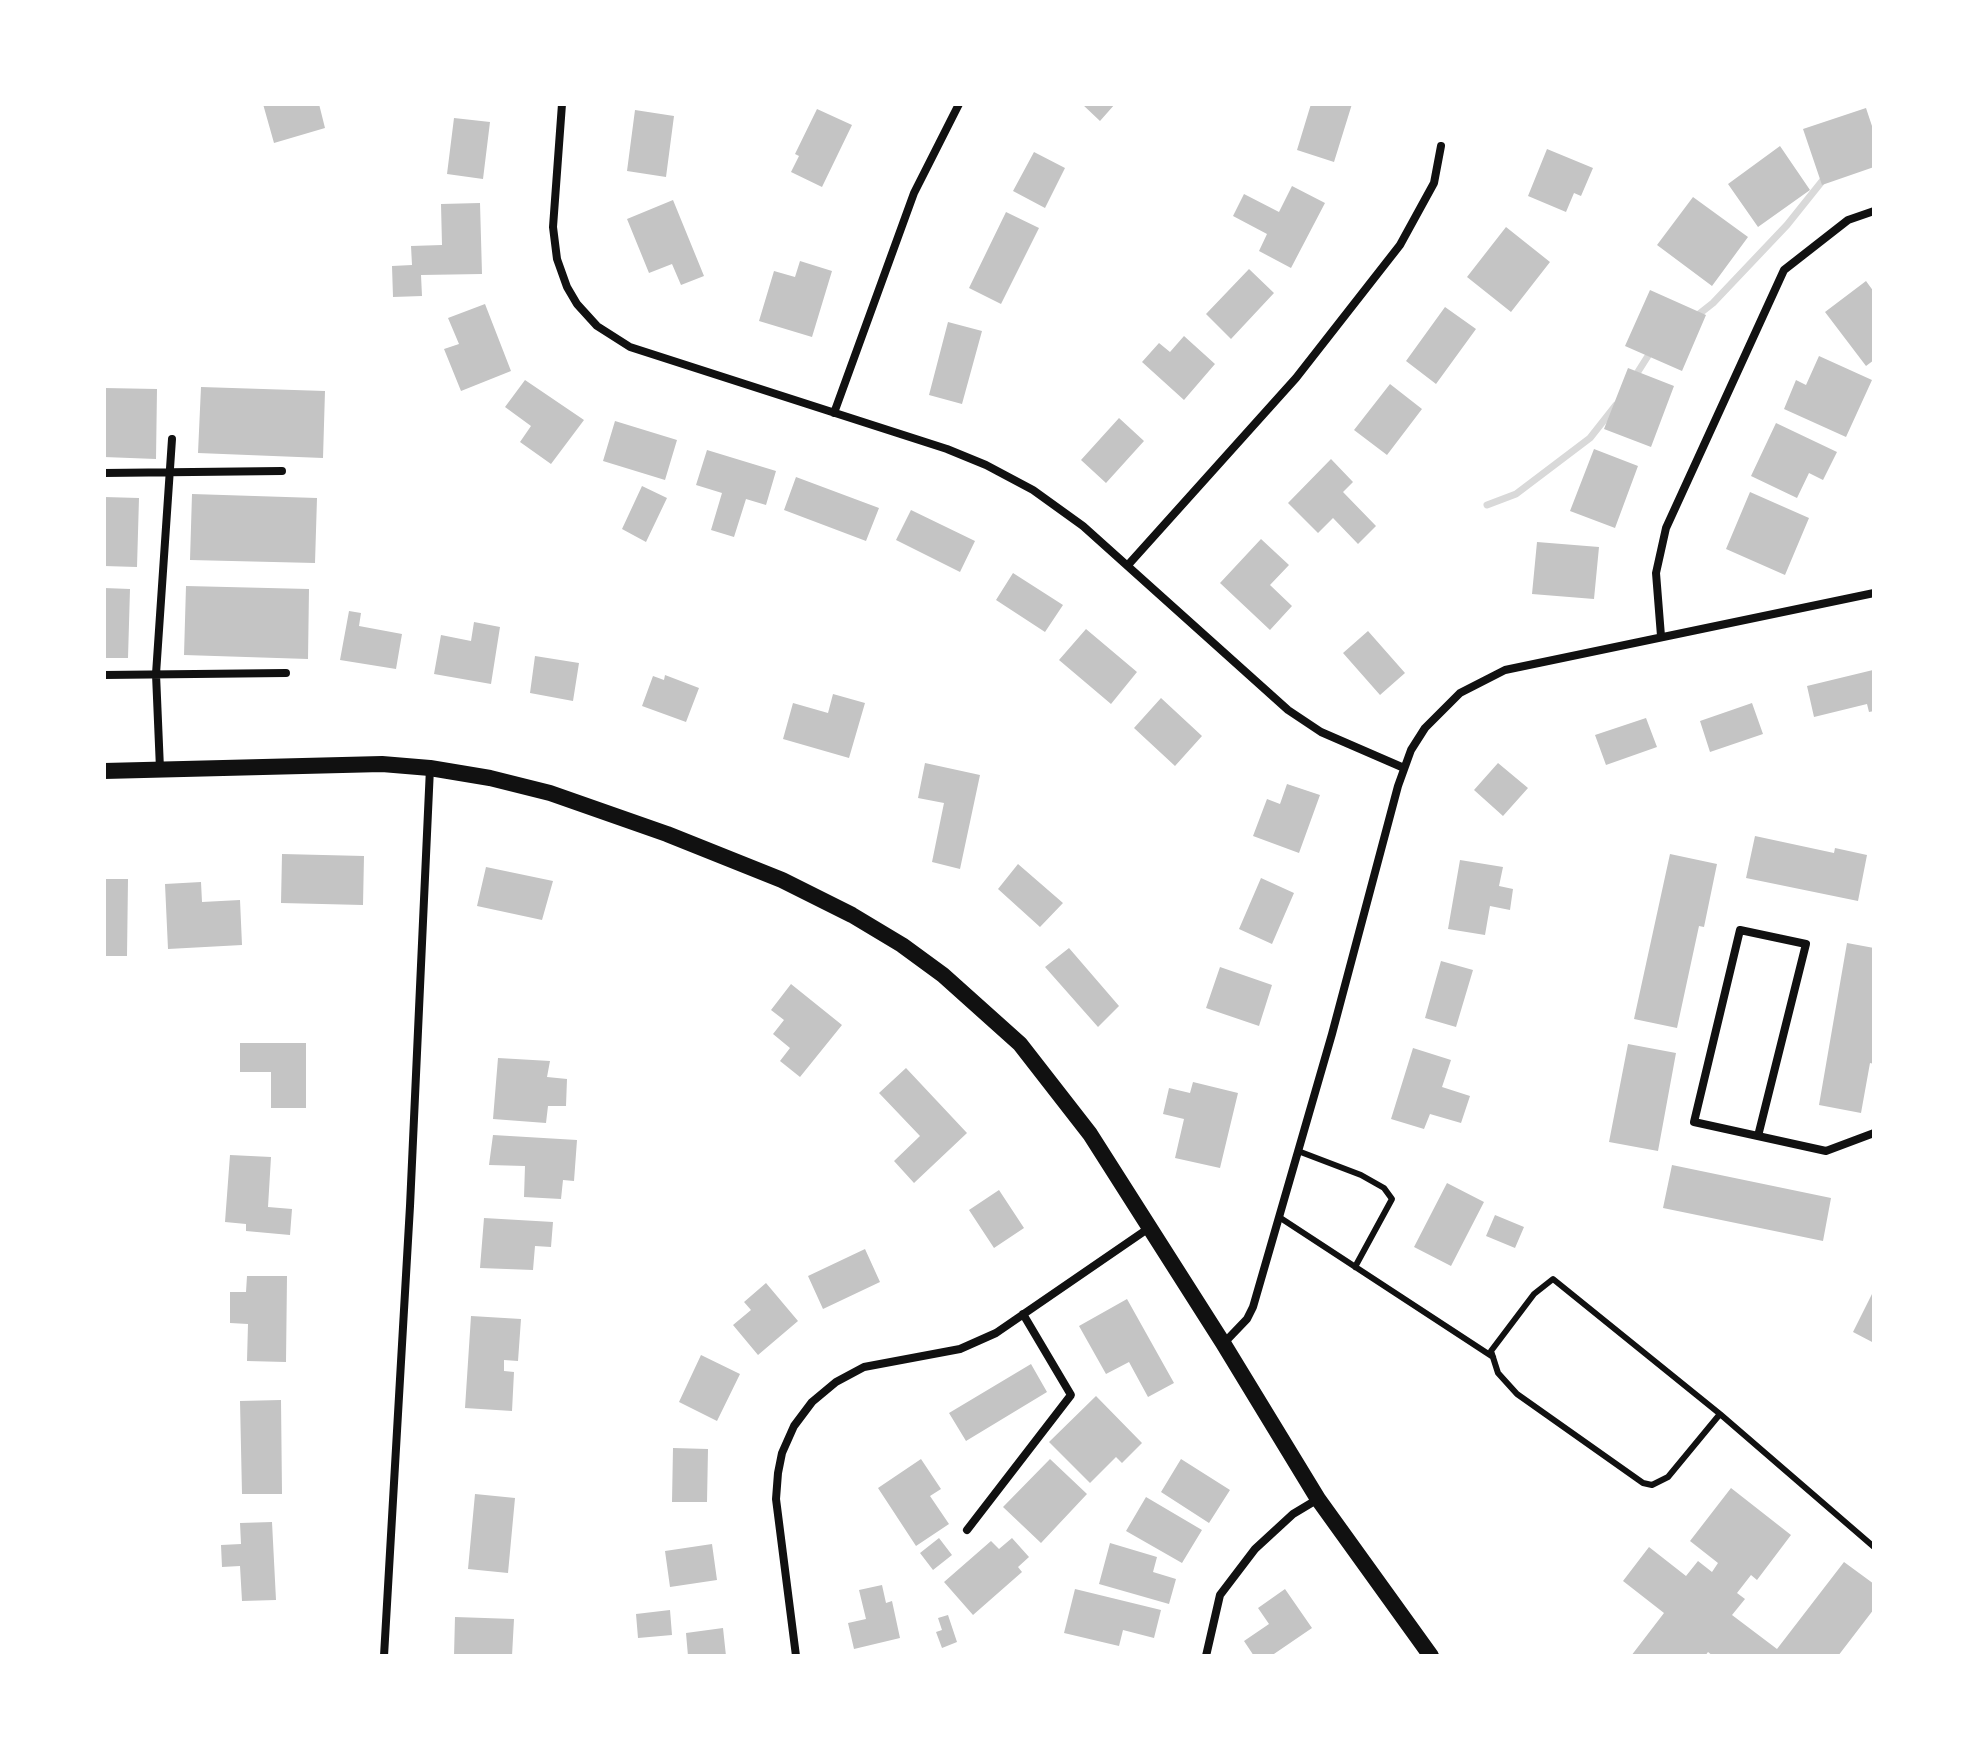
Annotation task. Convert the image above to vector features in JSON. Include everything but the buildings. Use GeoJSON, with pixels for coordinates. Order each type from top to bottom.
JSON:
{"type":"FeatureCollection","features":[{"type":"Feature","properties":{"kind":"main road"},"geometry":{"type":"LineString","coordinates":[[104,771],[382,764],[490,778],[550,793],[667,834],[782,880],[852,915],[902,945],[982,1008],[1037,1063],[1090,1134],[1318,1499],[1431,1656]]}},
{"type":"Feature","properties":{"kind":"street"},"geometry":{"type":"LineString","coordinates":[[562,104],[553,227],[557,259],[567,287],[597,326],[630,347],[947,449],[1033,490],[1083,526],[1288,710],[1321,732],[1404,768]]}},
{"type":"Feature","properties":{"kind":"street"},"geometry":{"type":"LineString","coordinates":[[834,413],[914,193],[959,104]]}},
{"type":"Feature","properties":{"kind":"street"},"geometry":{"type":"LineString","coordinates":[[1128,565],[1296,378],[1400,245],[1434,183],[1441,146]]}},
{"type":"Feature","properties":{"kind":"street"},"geometry":{"type":"LineString","coordinates":[[1661,636],[1656,573],[1666,528],[1784,270],[1848,220],[1874,211]]}},
{"type":"Feature","properties":{"kind":"street"},"geometry":{"type":"LineString","coordinates":[[160,769],[156,674],[172,439]]}},
{"type":"Feature","properties":{"kind":"street"},"geometry":{"type":"LineString","coordinates":[[104,473],[282,471]]}},
{"type":"Feature","properties":{"kind":"street"},"geometry":{"type":"LineString","coordinates":[[1223,1343],[1247,1319],[1253,1307],[1404,768],[1425,728],[1460,693],[1505,670],[1874,593]]}},
{"type":"Feature","properties":{"kind":"street"},"geometry":{"type":"LineString","coordinates":[[104,675],[286,673]]}},
{"type":"Feature","properties":{"kind":"street"},"geometry":{"type":"LineString","coordinates":[[384,1656],[411,1191],[430,768]]}},
{"type":"Feature","properties":{"kind":"street"},"geometry":{"type":"LineString","coordinates":[[1758,1136],[1806,944],[1740,930],[1694,1122],[1826,1151],[1874,1133]]}},
{"type":"Feature","properties":{"kind":"street"},"geometry":{"type":"LineString","coordinates":[[796,1656],[776,1499],[782,1453],[794,1426],[812,1402],[836,1382],[864,1367],[960,1349],[996,1333],[1149,1228]]}},
{"type":"Feature","properties":{"kind":"street"},"geometry":{"type":"LineString","coordinates":[[967,1530],[1071,1395],[1023,1314]]}},
{"type":"Feature","properties":{"kind":"street"},"geometry":{"type":"LineString","coordinates":[[1206,1656],[1220,1595],[1255,1549],[1293,1514],[1318,1499]]}},
{"type":"Feature","properties":{"kind":"lane"},"geometry":{"type":"LineString","coordinates":[[1298,1151],[1361,1175],[1384,1188],[1392,1199],[1355,1267]]}},
{"type":"Feature","properties":{"kind":"lane"},"geometry":{"type":"LineString","coordinates":[[1279,1217],[1493,1357]]}},
{"type":"Feature","properties":{"kind":"lane"},"geometry":{"type":"LineString","coordinates":[[1720,1414],[1668,1477],[1652,1485],[1643,1483],[1517,1394],[1498,1373],[1491,1351],[1534,1294],[1553,1279],[1720,1414],[1874,1547]]}},
{"type":"Feature","properties":{"kind":"waterway"},"geometry":{"type":"LineString","coordinates":[[1694,318],[1713,303],[1787,225],[1827,175]]}},
{"type":"Feature","properties":{"kind":"waterway"},"geometry":{"type":"LineString","coordinates":[[1634,378],[1653,348]]}},
{"type":"Feature","properties":{"kind":"waterway"},"geometry":{"type":"LineString","coordinates":[[1487,505],[1516,494],[1590,438],[1616,405]]}}]}
